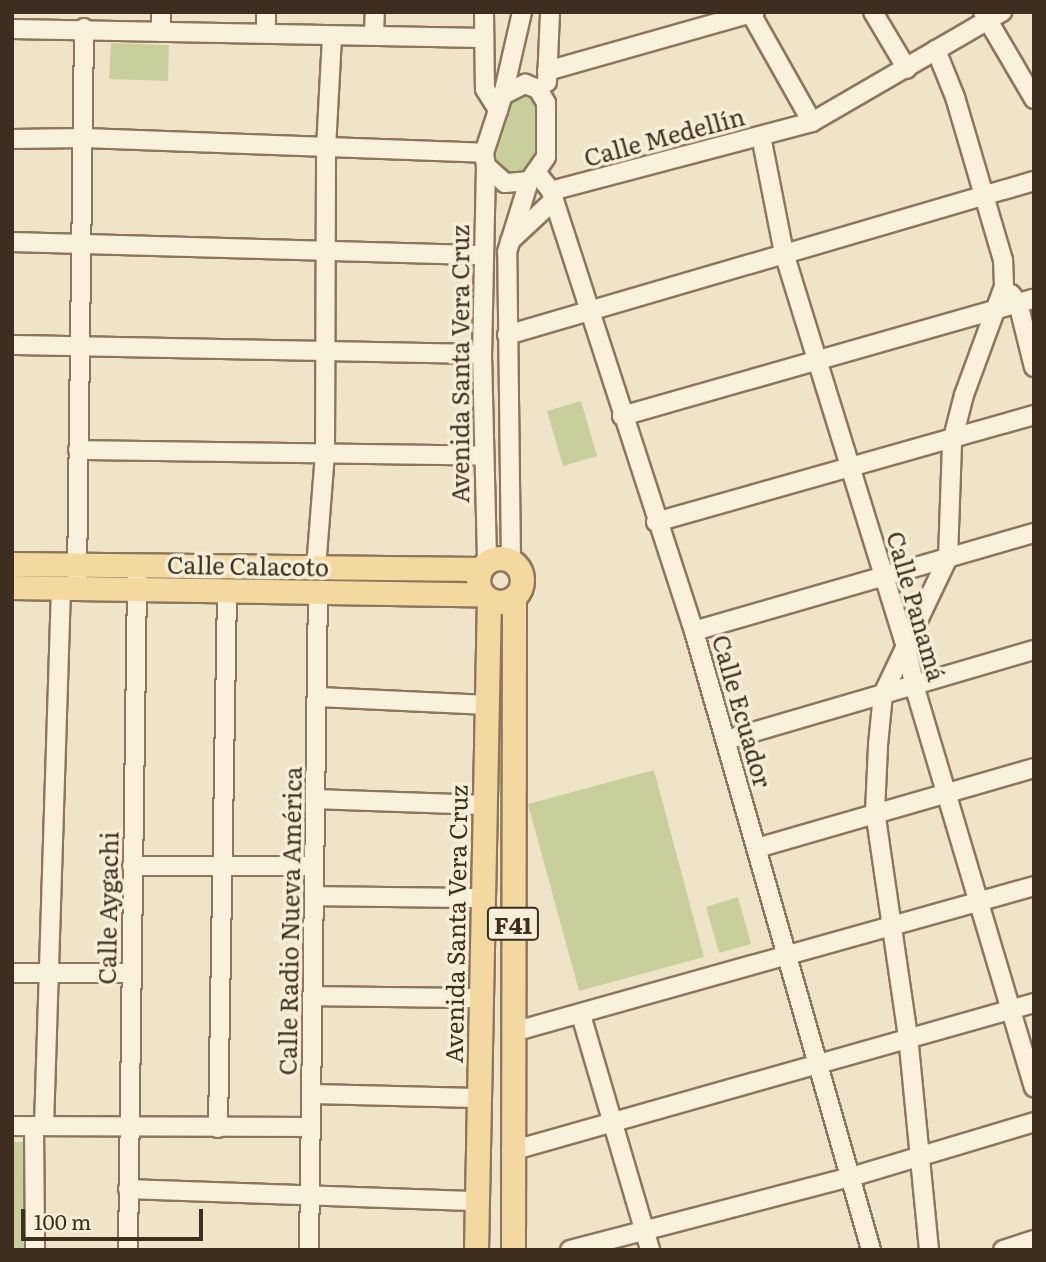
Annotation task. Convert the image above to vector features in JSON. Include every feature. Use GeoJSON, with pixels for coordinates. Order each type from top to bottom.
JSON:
{"type":"FeatureCollection","features":[{"type":"Feature","properties":{"kind":"main road","name":"Calle Calacoto"},"geometry":{"type":"LineString","coordinates":[[12,564],[316,568],[484,566],[512,561]]}},
{"type":"Feature","properties":{"kind":"main road"},"geometry":{"type":"LineString","coordinates":[[512,561],[522,583],[514,598]]}},
{"type":"Feature","properties":{"kind":"main road","name":"Avenida Santa Vera Cruz"},"geometry":{"type":"LineString","coordinates":[[476,1250],[485,705],[484,566]]}},
{"type":"Feature","properties":{"kind":"main road","name":"Calle Calacoto"},"geometry":{"type":"LineString","coordinates":[[12,587],[514,598]]}},
{"type":"Feature","properties":{"kind":"main road","name":"F41"},"geometry":{"type":"LineString","coordinates":[[513,1250],[511,1151],[514,598]]}},
{"type":"Feature","properties":{"kind":"street"},"geometry":{"type":"LineString","coordinates":[[161,12],[161,33]]}},
{"type":"Feature","properties":{"kind":"street"},"geometry":{"type":"LineString","coordinates":[[266,12],[266,31]]}},
{"type":"Feature","properties":{"kind":"street"},"geometry":{"type":"LineString","coordinates":[[374,35],[375,12]]}},
{"type":"Feature","properties":{"kind":"street"},"geometry":{"type":"LineString","coordinates":[[484,12],[485,89],[501,103]]}},
{"type":"Feature","properties":{"kind":"street"},"geometry":{"type":"LineString","coordinates":[[501,103],[522,12]]}},
{"type":"Feature","properties":{"kind":"street"},"geometry":{"type":"LineString","coordinates":[[546,103],[550,12]]}},
{"type":"Feature","properties":{"kind":"street"},"geometry":{"type":"LineString","coordinates":[[873,12],[907,69]]}},
{"type":"Feature","properties":{"kind":"street"},"geometry":{"type":"LineString","coordinates":[[547,71],[752,13],[812,122]]}},
{"type":"Feature","properties":{"kind":"street"},"geometry":{"type":"LineString","coordinates":[[991,15],[1034,99]]}},
{"type":"Feature","properties":{"kind":"street","name":"Calle Medellín"},"geometry":{"type":"LineString","coordinates":[[553,196],[812,122],[907,69],[991,15]]}},
{"type":"Feature","properties":{"kind":"street"},"geometry":{"type":"LineString","coordinates":[[12,29],[53,21],[85,28],[161,33],[266,31],[332,36],[483,38]]}},
{"type":"Feature","properties":{"kind":"street"},"geometry":{"type":"LineString","coordinates":[[35,1250],[39,1126],[69,588],[78,565],[80,243],[85,28]]}},
{"type":"Feature","properties":{"kind":"street"},"geometry":{"type":"LineString","coordinates":[[316,568],[326,453],[329,249],[326,148],[332,36]]}},
{"type":"Feature","properties":{"kind":"street"},"geometry":{"type":"LineString","coordinates":[[929,1250],[923,1155],[894,926],[875,812],[883,694],[948,558],[952,442],[964,395],[1000,307],[1004,286],[1003,260],[955,97],[936,50]]}},
{"type":"Feature","properties":{"kind":"street"},"geometry":{"type":"LineString","coordinates":[[501,103],[516,85],[531,84],[546,103]]}},
{"type":"Feature","properties":{"kind":"street","name":"Avenida Santa Vera Cruz"},"geometry":{"type":"LineString","coordinates":[[484,566],[482,354],[485,160],[501,103]]}},
{"type":"Feature","properties":{"kind":"street","name":"Avenida Santa Vera Cruz"},"geometry":{"type":"LineString","coordinates":[[512,561],[507,335],[510,241],[533,177],[546,157],[546,103]]}},
{"type":"Feature","properties":{"kind":"street","name":"Calle Panamá"},"geometry":{"type":"LineString","coordinates":[[761,136],[784,253],[906,646],[914,685],[1034,1088]]}},
{"type":"Feature","properties":{"kind":"street"},"geometry":{"type":"LineString","coordinates":[[12,139],[84,138],[326,148],[485,160],[505,183],[533,177],[553,196],[510,241]]}},
{"type":"Feature","properties":{"kind":"street"},"geometry":{"type":"LineString","coordinates":[[507,335],[588,309],[1034,181]]}},
{"type":"Feature","properties":{"kind":"street","name":"Calle Ecuador"},"geometry":{"type":"LineString","coordinates":[[553,196],[656,522],[694,631],[821,1066],[871,1250]]}},
{"type":"Feature","properties":{"kind":"street"},"geometry":{"type":"LineString","coordinates":[[12,242],[484,255]]}},
{"type":"Feature","properties":{"kind":"street"},"geometry":{"type":"LineString","coordinates":[[1004,286],[1026,301],[1034,367]]}},
{"type":"Feature","properties":{"kind":"street"},"geometry":{"type":"LineString","coordinates":[[622,416],[1026,301]]}},
{"type":"Feature","properties":{"kind":"street"},"geometry":{"type":"LineString","coordinates":[[12,345],[79,344],[482,354]]}},
{"type":"Feature","properties":{"kind":"street"},"geometry":{"type":"LineString","coordinates":[[656,522],[952,442],[1034,415]]}},
{"type":"Feature","properties":{"kind":"street"},"geometry":{"type":"LineString","coordinates":[[78,450],[484,456]]}},
{"type":"Feature","properties":{"kind":"street"},"geometry":{"type":"LineString","coordinates":[[694,631],[1034,533]]}},
{"type":"Feature","properties":{"kind":"street","name":"Calle Aygachi"},"geometry":{"type":"LineString","coordinates":[[128,1250],[137,566]]}},
{"type":"Feature","properties":{"kind":"street"},"geometry":{"type":"LineString","coordinates":[[218,1128],[228,592]]}},
{"type":"Feature","properties":{"kind":"street","name":"Calle Radio Nueva América"},"geometry":{"type":"LineString","coordinates":[[309,1250],[318,593]]}},
{"type":"Feature","properties":{"kind":"street"},"geometry":{"type":"LineString","coordinates":[[726,740],[1034,650]]}},
{"type":"Feature","properties":{"kind":"street"},"geometry":{"type":"LineString","coordinates":[[317,697],[485,705]]}},
{"type":"Feature","properties":{"kind":"street"},"geometry":{"type":"LineString","coordinates":[[757,848],[1034,768]]}},
{"type":"Feature","properties":{"kind":"street"},"geometry":{"type":"LineString","coordinates":[[315,799],[483,805]]}},
{"type":"Feature","properties":{"kind":"street"},"geometry":{"type":"LineString","coordinates":[[132,866],[224,869],[314,866]]}},
{"type":"Feature","properties":{"kind":"street"},"geometry":{"type":"LineString","coordinates":[[513,1032],[789,958],[1034,886]]}},
{"type":"Feature","properties":{"kind":"street"},"geometry":{"type":"LineString","coordinates":[[314,896],[482,898]]}},
{"type":"Feature","properties":{"kind":"street"},"geometry":{"type":"LineString","coordinates":[[12,973],[131,973]]}},
{"type":"Feature","properties":{"kind":"street"},"geometry":{"type":"LineString","coordinates":[[312,996],[480,998]]}},
{"type":"Feature","properties":{"kind":"street"},"geometry":{"type":"LineString","coordinates":[[511,1151],[821,1066],[908,1037],[1034,1003]]}},
{"type":"Feature","properties":{"kind":"street"},"geometry":{"type":"LineString","coordinates":[[581,1015],[650,1250]]}},
{"type":"Feature","properties":{"kind":"street"},"geometry":{"type":"LineString","coordinates":[[311,1094],[478,1098]]}},
{"type":"Feature","properties":{"kind":"street"},"geometry":{"type":"LineString","coordinates":[[570,1250],[851,1177],[1034,1122]]}},
{"type":"Feature","properties":{"kind":"street"},"geometry":{"type":"LineString","coordinates":[[12,1126],[310,1127]]}},
{"type":"Feature","properties":{"kind":"street"},"geometry":{"type":"LineString","coordinates":[[128,1189],[310,1193],[477,1201]]}},
{"type":"Feature","properties":{"kind":"street"},"geometry":{"type":"LineString","coordinates":[[1003,1250],[1034,1240]]}},
{"type":"Feature","properties":{"kind":"green space"},"geometry":{"type":"Polygon","coordinates":[[[111,43],[169,45],[168,81],[109,79],[111,43]]]}},
{"type":"Feature","properties":{"kind":"green space"},"geometry":{"type":"Polygon","coordinates":[[[529,94],[538,106],[537,157],[526,173],[510,174],[495,157],[513,101],[529,94]]]}},
{"type":"Feature","properties":{"kind":"green space"},"geometry":{"type":"Polygon","coordinates":[[[581,401],[597,456],[563,466],[547,411],[581,401]]]}},
{"type":"Feature","properties":{"kind":"green space"},"geometry":{"type":"Polygon","coordinates":[[[654,770],[704,957],[579,991],[528,804],[654,770]]]}},
{"type":"Feature","properties":{"kind":"green space"},"geometry":{"type":"Polygon","coordinates":[[[738,897],[751,944],[719,953],[706,907],[738,897]]]}},
{"type":"Feature","properties":{"kind":"green space"},"geometry":{"type":"Polygon","coordinates":[[[12,1142],[28,1142],[27,1250],[12,1250],[12,1142]]]}}]}
